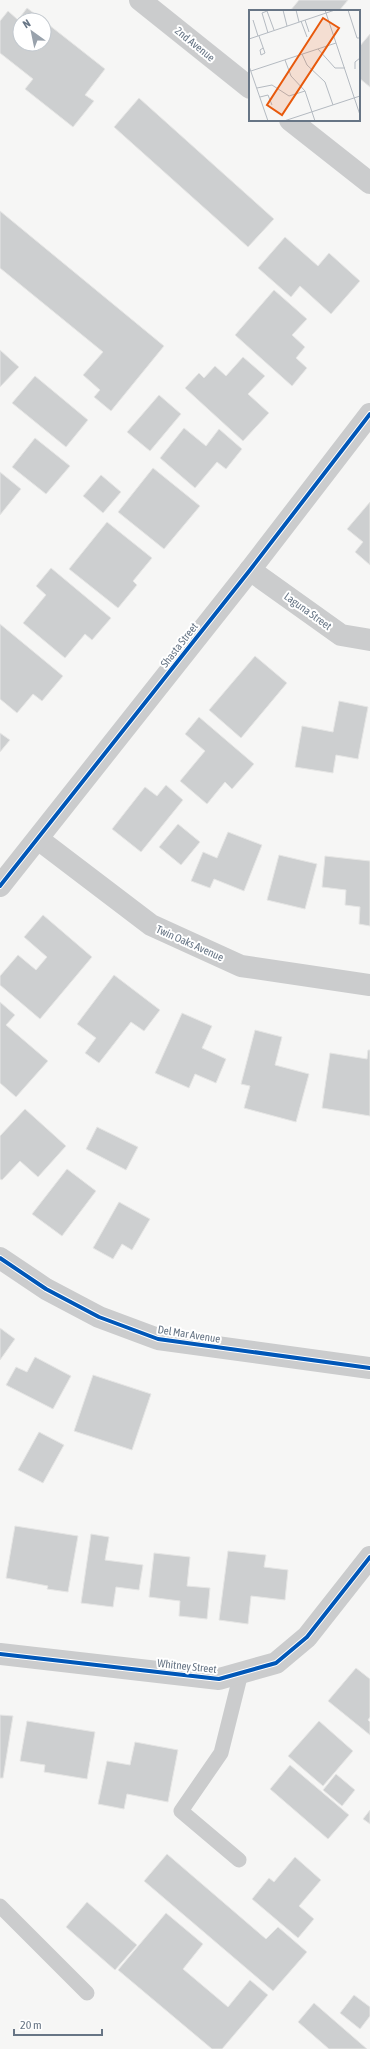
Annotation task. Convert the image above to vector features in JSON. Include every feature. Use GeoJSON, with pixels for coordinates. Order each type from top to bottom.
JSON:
{"type":"FeatureCollection","features":[{"type":"Feature","properties":{"kind":"street","name":"2nd Avenue"},"geometry":{"type":"LineString","coordinates":[[140,0],[249,87]]}},
{"type":"Feature","properties":{"kind":"street"},"geometry":{"type":"LineString","coordinates":[[291,121],[370,184]]}},
{"type":"Feature","properties":{"kind":"street","name":"Shasta Street"},"geometry":{"type":"LineString","coordinates":[[0,886],[250,570],[370,414]]}},
{"type":"Feature","properties":{"kind":"street","name":"Laguna Street"},"geometry":{"type":"LineString","coordinates":[[250,570],[341,635],[370,640]]}},
{"type":"Feature","properties":{"kind":"street","name":"Twin Oaks Avenue"},"geometry":{"type":"LineString","coordinates":[[38,839],[151,926],[241,966],[370,984]]}},
{"type":"Feature","properties":{"kind":"street","name":"Del Mar Avenue"},"geometry":{"type":"LineString","coordinates":[[0,1258],[46,1289],[99,1317],[158,1339],[370,1368]]}},
{"type":"Feature","properties":{"kind":"street","name":"Whitney Street"},"geometry":{"type":"LineString","coordinates":[[0,1654],[219,1679],[276,1663],[307,1637],[370,1557]]}},
{"type":"Feature","properties":{"kind":"lane"},"geometry":{"type":"LineString","coordinates":[[239,1860],[181,1812],[221,1753],[241,1673]]}},
{"type":"Feature","properties":{"kind":"lane"},"geometry":{"type":"LineString","coordinates":[[0,1906],[87,1993]]}},
{"type":"Feature","properties":{"kind":"building"},"geometry":{"type":"Polygon","coordinates":[[[299,0],[348,0],[340,10],[291,10],[299,0]]]}},
{"type":"Feature","properties":{"kind":"building"},"geometry":{"type":"Polygon","coordinates":[[[27,8],[32,12],[24,12],[27,8]]]}},
{"type":"Feature","properties":{"kind":"building"},"geometry":{"type":"Polygon","coordinates":[[[8,11],[12,15],[12,52],[52,52],[52,27],[105,69],[85,95],[94,101],[73,127],[25,89],[33,79],[0,53],[0,21],[8,11]]]}},
{"type":"Feature","properties":{"kind":"building"},"geometry":{"type":"Polygon","coordinates":[[[370,34],[370,87],[360,79],[360,46],[370,34]]]}},
{"type":"Feature","properties":{"kind":"building"},"geometry":{"type":"Polygon","coordinates":[[[139,98],[274,219],[248,247],[114,127],[139,98]]]}},
{"type":"Feature","properties":{"kind":"building"},"geometry":{"type":"Polygon","coordinates":[[[0,211],[164,346],[111,411],[94,397],[100,390],[83,375],[103,352],[0,268],[0,211]]]}},
{"type":"Feature","properties":{"kind":"building"},"geometry":{"type":"Polygon","coordinates":[[[285,237],[318,266],[329,253],[360,281],[331,314],[300,286],[291,297],[258,268],[285,237]]]}},
{"type":"Feature","properties":{"kind":"building"},"geometry":{"type":"Polygon","coordinates":[[[274,290],[307,319],[292,335],[305,347],[296,358],[307,368],[292,386],[235,335],[274,290]]]}},
{"type":"Feature","properties":{"kind":"building"},"geometry":{"type":"Polygon","coordinates":[[[0,350],[19,367],[0,387],[0,350]]]}},
{"type":"Feature","properties":{"kind":"building"},"geometry":{"type":"Polygon","coordinates":[[[243,357],[265,376],[248,394],[269,413],[243,441],[185,388],[199,373],[204,378],[215,366],[226,376],[243,357]]]}},
{"type":"Feature","properties":{"kind":"building"},"geometry":{"type":"Polygon","coordinates":[[[35,376],[88,420],[66,447],[12,403],[35,376]]]}},
{"type":"Feature","properties":{"kind":"building"},"geometry":{"type":"Polygon","coordinates":[[[159,395],[181,414],[150,451],[127,432],[159,395]]]}},
{"type":"Feature","properties":{"kind":"building"},"geometry":{"type":"Polygon","coordinates":[[[184,428],[206,446],[219,429],[242,449],[226,469],[217,462],[195,488],[160,458],[184,428]]]}},
{"type":"Feature","properties":{"kind":"building"},"geometry":{"type":"Polygon","coordinates":[[[35,438],[70,466],[46,494],[12,467],[35,438]]]}},
{"type":"Feature","properties":{"kind":"building"},"geometry":{"type":"Polygon","coordinates":[[[153,468],[200,506],[164,549],[118,512],[153,468]]]}},
{"type":"Feature","properties":{"kind":"building"},"geometry":{"type":"Polygon","coordinates":[[[0,472],[21,489],[0,515],[0,472]]]}},
{"type":"Feature","properties":{"kind":"building"},"geometry":{"type":"Polygon","coordinates":[[[101,475],[121,492],[103,513],[83,496],[101,475]]]}},
{"type":"Feature","properties":{"kind":"building"},"geometry":{"type":"Polygon","coordinates":[[[370,502],[370,565],[355,552],[363,542],[347,529],[370,502]]]}},
{"type":"Feature","properties":{"kind":"building"},"geometry":{"type":"Polygon","coordinates":[[[107,522],[152,558],[133,581],[137,585],[118,608],[69,569],[107,522]]]}},
{"type":"Feature","properties":{"kind":"building"},"geometry":{"type":"Polygon","coordinates":[[[51,568],[111,618],[92,640],[85,634],[65,658],[23,623],[46,595],[36,586],[51,568]]]}},
{"type":"Feature","properties":{"kind":"building"},"geometry":{"type":"Polygon","coordinates":[[[0,624],[63,676],[42,701],[33,694],[17,713],[0,699],[0,624]]]}},
{"type":"Feature","properties":{"kind":"building"},"geometry":{"type":"Polygon","coordinates":[[[255,656],[287,683],[241,738],[209,710],[255,656]]]}},
{"type":"Feature","properties":{"kind":"building"},"geometry":{"type":"Polygon","coordinates":[[[339,701],[368,707],[358,759],[336,755],[333,773],[295,767],[302,726],[333,732],[339,701]]]}},
{"type":"Feature","properties":{"kind":"building"},"geometry":{"type":"Polygon","coordinates":[[[199,717],[254,764],[232,789],[225,782],[207,804],[180,781],[205,751],[185,734],[199,717]]]}},
{"type":"Feature","properties":{"kind":"building"},"geometry":{"type":"Polygon","coordinates":[[[0,733],[10,740],[0,752],[0,733]]]}},
{"type":"Feature","properties":{"kind":"building"},"geometry":{"type":"Polygon","coordinates":[[[166,785],[183,800],[141,852],[112,829],[145,787],[157,796],[166,785]]]}},
{"type":"Feature","properties":{"kind":"building"},"geometry":{"type":"Polygon","coordinates":[[[178,824],[200,842],[181,865],[159,847],[178,824]]]}},
{"type":"Feature","properties":{"kind":"building"},"geometry":{"type":"Polygon","coordinates":[[[228,832],[262,845],[244,891],[214,879],[210,888],[191,881],[203,852],[217,858],[228,832]]]}},
{"type":"Feature","properties":{"kind":"building"},"geometry":{"type":"Polygon","coordinates":[[[279,855],[317,864],[305,909],[267,900],[279,855]]]}},
{"type":"Feature","properties":{"kind":"building"},"geometry":{"type":"Polygon","coordinates":[[[325,856],[370,861],[370,926],[359,924],[360,907],[345,905],[346,890],[322,887],[325,856]]]}},
{"type":"Feature","properties":{"kind":"building"},"geometry":{"type":"Polygon","coordinates":[[[43,915],[92,957],[40,1019],[0,985],[0,976],[18,955],[36,970],[47,957],[24,937],[43,915]]]}},
{"type":"Feature","properties":{"kind":"building"},"geometry":{"type":"Polygon","coordinates":[[[114,975],[160,1010],[144,1031],[131,1022],[99,1063],[85,1053],[96,1038],[77,1024],[114,975]]]}},
{"type":"Feature","properties":{"kind":"building"},"geometry":{"type":"Polygon","coordinates":[[[0,1002],[15,1015],[6,1025],[48,1061],[16,1097],[0,1083],[0,1002]]]}},
{"type":"Feature","properties":{"kind":"building"},"geometry":{"type":"Polygon","coordinates":[[[182,1013],[212,1026],[202,1048],[226,1059],[216,1083],[195,1074],[189,1088],[155,1073],[182,1013]]]}},
{"type":"Feature","properties":{"kind":"building"},"geometry":{"type":"Polygon","coordinates":[[[255,1030],[282,1037],[275,1065],[309,1074],[296,1122],[244,1108],[250,1086],[241,1084],[255,1030]]]}},
{"type":"Feature","properties":{"kind":"building"},"geometry":{"type":"Polygon","coordinates":[[[368,1050],[370,1050],[370,1116],[322,1108],[330,1053],[367,1059],[368,1050]]]}},
{"type":"Feature","properties":{"kind":"building"},"geometry":{"type":"Polygon","coordinates":[[[25,1109],[66,1146],[38,1177],[20,1161],[2,1180],[0,1179],[0,1136],[25,1109]]]}},
{"type":"Feature","properties":{"kind":"building"},"geometry":{"type":"Polygon","coordinates":[[[97,1127],[138,1147],[126,1170],[86,1149],[97,1127]]]}},
{"type":"Feature","properties":{"kind":"building"},"geometry":{"type":"Polygon","coordinates":[[[67,1169],[96,1191],[62,1236],[32,1214],[67,1169]]]}},
{"type":"Feature","properties":{"kind":"building"},"geometry":{"type":"Polygon","coordinates":[[[119,1202],[150,1219],[132,1250],[122,1244],[113,1259],[93,1248],[119,1202]]]}},
{"type":"Feature","properties":{"kind":"building"},"geometry":{"type":"Polygon","coordinates":[[[0,1328],[15,1339],[0,1360],[0,1328]]]}},
{"type":"Feature","properties":{"kind":"building"},"geometry":{"type":"Polygon","coordinates":[[[35,1357],[71,1376],[53,1409],[6,1385],[16,1367],[27,1372],[35,1357]]]}},
{"type":"Feature","properties":{"kind":"building"},"geometry":{"type":"Polygon","coordinates":[[[93,1375],[151,1394],[132,1450],[74,1431],[93,1375]]]}},
{"type":"Feature","properties":{"kind":"building"},"geometry":{"type":"Polygon","coordinates":[[[39,1432],[64,1445],[43,1483],[18,1470],[39,1432]]]}},
{"type":"Feature","properties":{"kind":"building"},"geometry":{"type":"Polygon","coordinates":[[[15,1526],[78,1536],[68,1592],[47,1589],[48,1586],[6,1578],[15,1526]]]}},
{"type":"Feature","properties":{"kind":"building"},"geometry":{"type":"Polygon","coordinates":[[[91,1534],[109,1537],[105,1560],[143,1565],[139,1590],[116,1587],[113,1607],[81,1603],[91,1534]]]}},
{"type":"Feature","properties":{"kind":"building"},"geometry":{"type":"Polygon","coordinates":[[[228,1551],[266,1555],[264,1567],[288,1570],[285,1600],[251,1596],[248,1624],[219,1620],[228,1551]]]}},
{"type":"Feature","properties":{"kind":"building"},"geometry":{"type":"Polygon","coordinates":[[[154,1553],[190,1557],[187,1586],[210,1588],[207,1619],[179,1616],[180,1601],[149,1597],[154,1553]]]}},
{"type":"Feature","properties":{"kind":"building"},"geometry":{"type":"Polygon","coordinates":[[[356,1668],[370,1679],[370,1717],[368,1720],[370,1722],[370,1735],[328,1701],[356,1668]]]}},
{"type":"Feature","properties":{"kind":"building"},"geometry":{"type":"Polygon","coordinates":[[[0,1715],[13,1716],[3,1778],[0,1778],[0,1715]]]}},
{"type":"Feature","properties":{"kind":"building"},"geometry":{"type":"Polygon","coordinates":[[[27,1721],[95,1732],[87,1779],[44,1772],[45,1765],[20,1761],[27,1721]]]}},
{"type":"Feature","properties":{"kind":"building"},"geometry":{"type":"Polygon","coordinates":[[[319,1721],[353,1751],[323,1786],[288,1756],[319,1721]]]}},
{"type":"Feature","properties":{"kind":"building"},"geometry":{"type":"Polygon","coordinates":[[[135,1742],[178,1750],[168,1802],[127,1794],[124,1809],[98,1804],[107,1761],[130,1765],[135,1742]]]}},
{"type":"Feature","properties":{"kind":"building"},"geometry":{"type":"Polygon","coordinates":[[[290,1765],[349,1815],[328,1839],[270,1789],[290,1765]]]}},
{"type":"Feature","properties":{"kind":"building"},"geometry":{"type":"Polygon","coordinates":[[[336,1774],[355,1790],[342,1806],[323,1790],[336,1774]]]}},
{"type":"Feature","properties":{"kind":"building"},"geometry":{"type":"Polygon","coordinates":[[[370,1810],[370,1824],[363,1819],[370,1810]]]}},
{"type":"Feature","properties":{"kind":"building"},"geometry":{"type":"Polygon","coordinates":[[[167,1854],[266,1939],[278,1927],[307,1952],[273,1991],[144,1881],[167,1854]]]}},
{"type":"Feature","properties":{"kind":"building"},"geometry":{"type":"Polygon","coordinates":[[[295,1857],[321,1880],[299,1906],[314,1919],[298,1938],[252,1899],[269,1878],[274,1882],[295,1857]]]}},
{"type":"Feature","properties":{"kind":"building"},"geometry":{"type":"Polygon","coordinates":[[[87,1902],[137,1945],[115,1970],[66,1927],[87,1902]]]}},
{"type":"Feature","properties":{"kind":"building"},"geometry":{"type":"Polygon","coordinates":[[[166,1913],[203,1944],[183,1969],[228,2007],[250,1980],[268,1995],[222,2049],[212,2049],[118,1970],[166,1913]]]}},
{"type":"Feature","properties":{"kind":"building"},"geometry":{"type":"Polygon","coordinates":[[[354,1995],[370,2007],[370,2016],[360,2029],[340,2013],[354,1995]]]}},
{"type":"Feature","properties":{"kind":"building"},"geometry":{"type":"Polygon","coordinates":[[[314,2003],[367,2049],[329,2049],[298,2022],[314,2003]]]}},
{"type":"Feature","properties":{"kind":"cycle path"},"geometry":{"type":"LineString","coordinates":[[0,886],[250,570],[370,414]]}},
{"type":"Feature","properties":{"kind":"cycle path"},"geometry":{"type":"LineString","coordinates":[[0,1258],[46,1289],[99,1317],[158,1339],[370,1368]]}},
{"type":"Feature","properties":{"kind":"cycle path"},"geometry":{"type":"LineString","coordinates":[[0,1654],[219,1679],[276,1663],[307,1637],[370,1557]]}}]}
